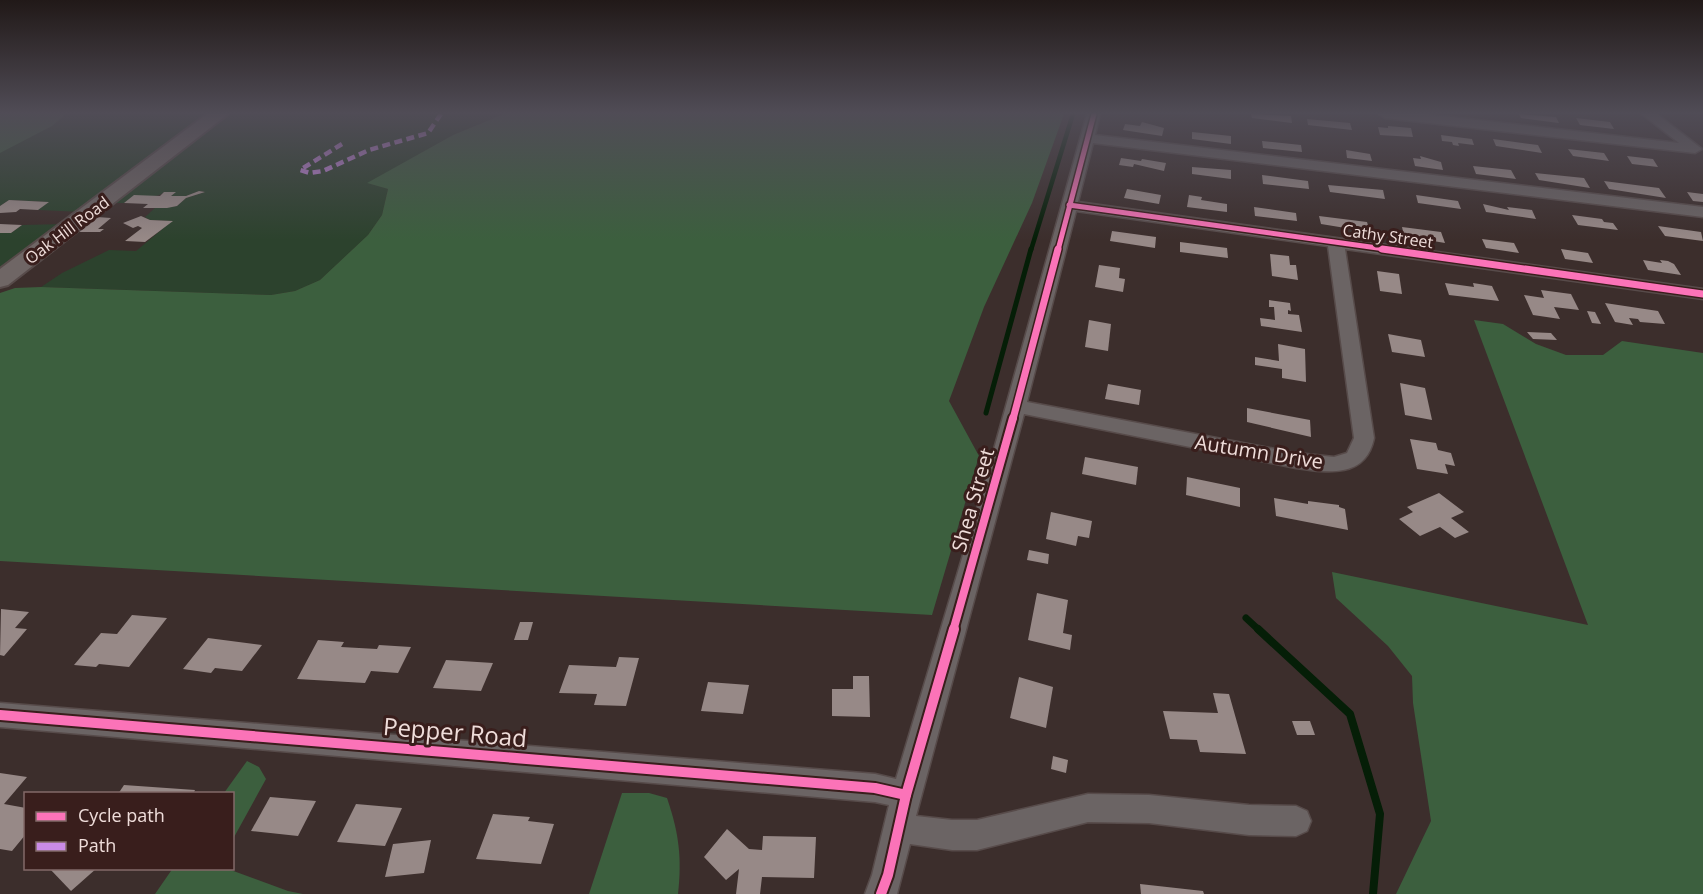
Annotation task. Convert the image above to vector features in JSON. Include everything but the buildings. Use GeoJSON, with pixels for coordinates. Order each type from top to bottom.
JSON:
{"type":"FeatureCollection","features":[{"type":"Feature","properties":{"kind":"street","name":"Oak Hill Road"},"geometry":{"type":"LineString","coordinates":[[0,280],[164,156]]}},
{"type":"Feature","properties":{"kind":"street","name":"Shea Street"},"geometry":{"type":"LineString","coordinates":[[881,894],[888,875],[906,795],[1016,406],[1082,156]]}},
{"type":"Feature","properties":{"kind":"street"},"geometry":{"type":"LineString","coordinates":[[1235,156],[1703,212]]}},
{"type":"Feature","properties":{"kind":"street","name":"Cathy Street"},"geometry":{"type":"LineString","coordinates":[[1069,205],[1703,294]]}},
{"type":"Feature","properties":{"kind":"street","name":"Autumn Drive"},"geometry":{"type":"LineString","coordinates":[[1016,406],[1286,459],[1330,464],[1354,460],[1361,454],[1364,438],[1336,243]]}},
{"type":"Feature","properties":{"kind":"street","name":"Pepper Road"},"geometry":{"type":"LineString","coordinates":[[0,715],[875,788],[906,795]]}},
{"type":"Feature","properties":{"kind":"street"},"geometry":{"type":"LineString","coordinates":[[898,828],[952,835],[977,835],[1088,808],[1149,809],[1249,820],[1296,821]]}},
{"type":"Feature","properties":{"kind":"green space"},"geometry":{"type":"Polygon","coordinates":[[[0,156],[416,156],[368,183],[388,189],[382,215],[368,235],[320,280],[295,291],[271,295],[41,287],[62,273],[109,250],[136,251],[172,221],[150,220],[145,217],[155,208],[177,206],[186,198],[205,192],[171,196],[175,192],[164,192],[155,196],[136,197],[124,203],[114,203],[157,169],[82,212],[38,210],[48,202],[9,200],[0,206],[0,156]]]}},
{"type":"Feature","properties":{"kind":"green space"},"geometry":{"type":"Polygon","coordinates":[[[416,156],[1049,156],[1032,203],[984,307],[949,401],[979,456],[932,615],[0,561],[0,293],[15,288],[41,287],[271,295],[295,291],[320,280],[368,235],[382,215],[388,189],[367,183],[416,156]]]}},
{"type":"Feature","properties":{"kind":"green space"},"geometry":{"type":"Polygon","coordinates":[[[65,224],[0,271],[0,233],[11,233],[22,225],[65,224]]]}},
{"type":"Feature","properties":{"kind":"green space"},"geometry":{"type":"Polygon","coordinates":[[[1474,320],[1503,324],[1536,344],[1566,355],[1603,355],[1622,341],[1703,353],[1703,894],[1396,894],[1431,821],[1413,703],[1412,676],[1388,646],[1336,598],[1332,572],[1588,625],[1474,320]]]}},
{"type":"Feature","properties":{"kind":"green space"},"geometry":{"type":"Polygon","coordinates":[[[247,761],[259,767],[266,779],[234,837],[234,792],[225,792],[247,761]]]}},
{"type":"Feature","properties":{"kind":"green space"},"geometry":{"type":"Polygon","coordinates":[[[622,793],[649,793],[667,798],[678,846],[680,869],[678,894],[589,894],[622,793]]]}},
{"type":"Feature","properties":{"kind":"green space"},"geometry":{"type":"Polygon","coordinates":[[[172,870],[231,870],[288,891],[303,894],[155,894],[172,870]]]}},
{"type":"Feature","properties":{"kind":"waterway"},"geometry":{"type":"LineString","coordinates":[[1031,250],[1060,156]]}},
{"type":"Feature","properties":{"kind":"waterway"},"geometry":{"type":"LineString","coordinates":[[986,413],[1031,249]]}},
{"type":"Feature","properties":{"kind":"waterway"},"geometry":{"type":"LineString","coordinates":[[1246,618],[1260,631]]}},
{"type":"Feature","properties":{"kind":"waterway"},"geometry":{"type":"LineString","coordinates":[[1258,629],[1350,714],[1380,814],[1373,894]]}},
{"type":"Feature","properties":{"kind":"marked path"},"geometry":{"type":"LineString","coordinates":[[323,156],[300,170],[310,173],[323,171],[356,156]]}},
{"type":"Feature","properties":{"kind":"cycle path"},"geometry":{"type":"LineString","coordinates":[[881,894],[888,875],[906,795],[997,478],[1083,156]]}},
{"type":"Feature","properties":{"kind":"cycle path"},"geometry":{"type":"LineString","coordinates":[[1069,205],[1703,294]]}},
{"type":"Feature","properties":{"kind":"cycle path"},"geometry":{"type":"LineString","coordinates":[[0,715],[875,788],[906,795]]}}]}
